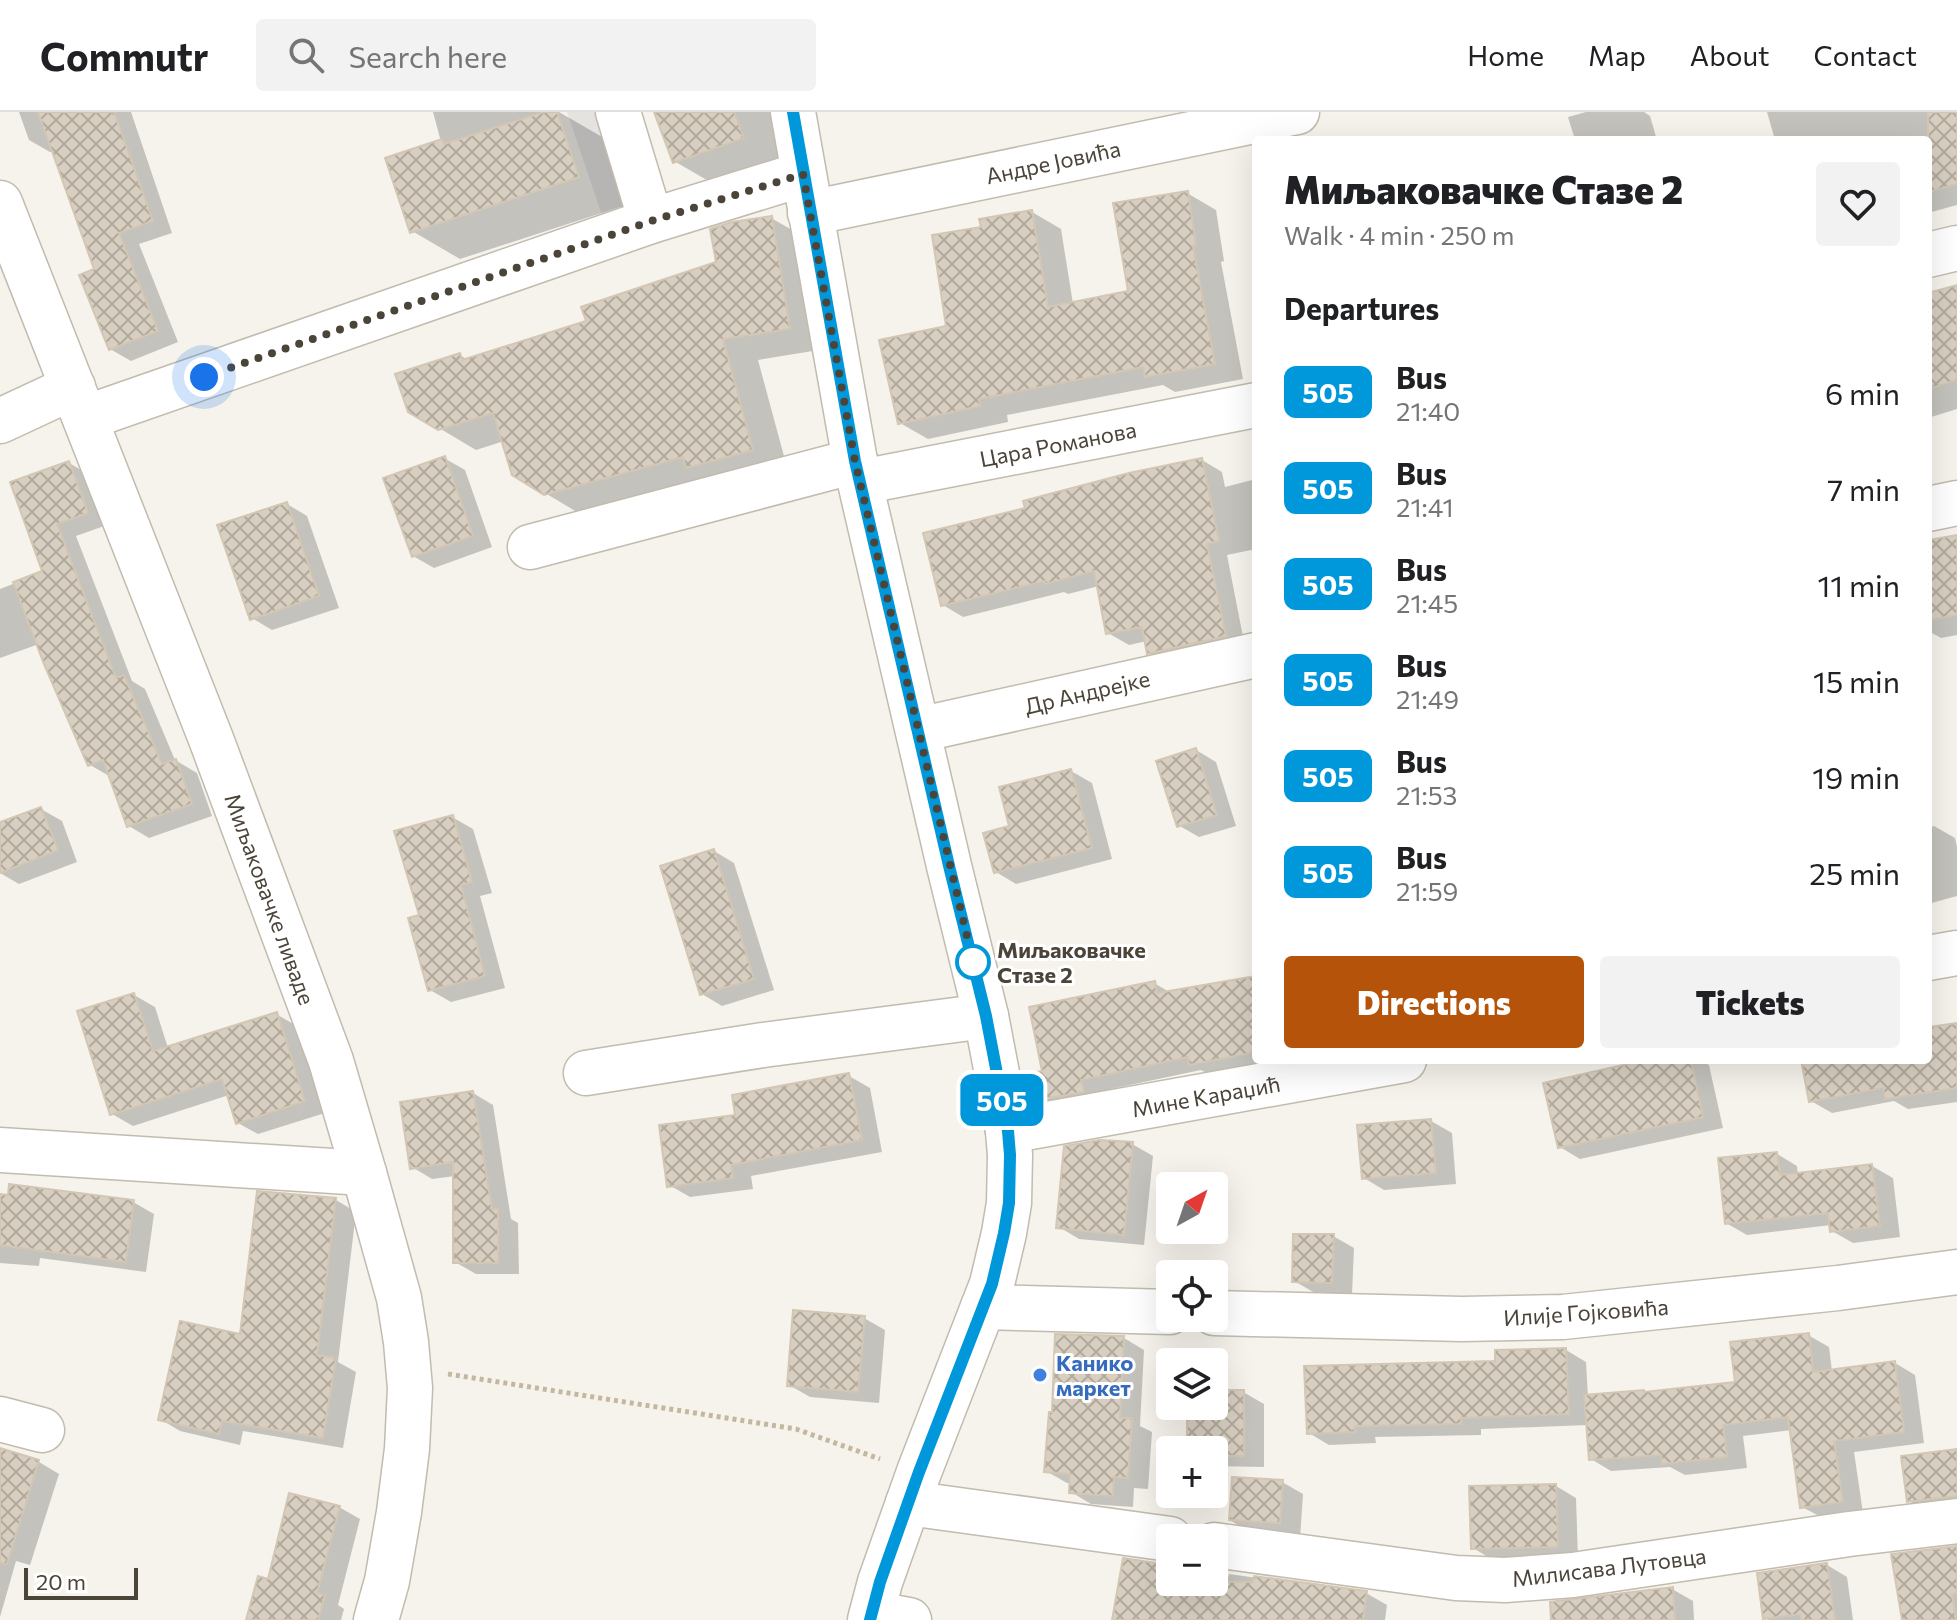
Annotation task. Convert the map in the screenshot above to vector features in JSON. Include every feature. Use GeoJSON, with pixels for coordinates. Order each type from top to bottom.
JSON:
{"type":"FeatureCollection","features":[{"type":"Feature","properties":{"kind":"street"},"geometry":{"type":"LineString","coordinates":[[618,112],[651,221]]}},
{"type":"Feature","properties":{"kind":"street"},"geometry":{"type":"LineString","coordinates":[[793,112],[858,472],[986,1016],[1008,1131],[1011,1180],[992,1284],[880,1582],[884,1618]]}},
{"type":"Feature","properties":{"kind":"street","name":"Андре Јовића"},"geometry":{"type":"LineString","coordinates":[[0,421],[79,402],[651,221],[1297,112]]}},
{"type":"Feature","properties":{"kind":"street","name":"Миљаковачке ливаде"},"geometry":{"type":"LineString","coordinates":[[0,203],[211,739],[331,1061],[399,1298],[410,1388],[404,1474],[387,1581],[376,1620]]}},
{"type":"Feature","properties":{"kind":"street"},"geometry":{"type":"LineString","coordinates":[[1932,254],[1957,248]]}},
{"type":"Feature","properties":{"kind":"street","name":"Цара Романова"},"geometry":{"type":"LineString","coordinates":[[530,547],[858,472],[1252,406]]}},
{"type":"Feature","properties":{"kind":"street"},"geometry":{"type":"LineString","coordinates":[[1932,508],[1957,503]]}},
{"type":"Feature","properties":{"kind":"street","name":"Др Андрејке"},"geometry":{"type":"LineString","coordinates":[[918,730],[1252,656]]}},
{"type":"Feature","properties":{"kind":"street"},"geometry":{"type":"LineString","coordinates":[[1932,957],[1957,953]]}},
{"type":"Feature","properties":{"kind":"street"},"geometry":{"type":"LineString","coordinates":[[586,1073],[763,1045],[986,1016]]}},
{"type":"Feature","properties":{"kind":"street","name":"Мине Караџић"},"geometry":{"type":"LineString","coordinates":[[1008,1131],[1385,1064]]}},
{"type":"Feature","properties":{"kind":"street"},"geometry":{"type":"LineString","coordinates":[[0,1150],[364,1173]]}},
{"type":"Feature","properties":{"kind":"street","name":"Илије Гојковића"},"geometry":{"type":"LineString","coordinates":[[1228,1313],[1462,1319],[1563,1317],[1957,1272]]}},
{"type":"Feature","properties":{"kind":"street"},"geometry":{"type":"LineString","coordinates":[[983,1307],[1156,1312]]}},
{"type":"Feature","properties":{"kind":"street"},"geometry":{"type":"LineString","coordinates":[[0,1419],[42,1430]]}},
{"type":"Feature","properties":{"kind":"street"},"geometry":{"type":"LineString","coordinates":[[914,1487],[1156,1536]]}},
{"type":"Feature","properties":{"kind":"street","name":"Милисава Лутовца"},"geometry":{"type":"LineString","coordinates":[[1228,1547],[1456,1578],[1505,1580],[1573,1575],[1957,1521]]}},
{"type":"Feature","properties":{"kind":"path"},"geometry":{"type":"LineString","coordinates":[[409,1368],[796,1429],[914,1487]]}},
{"type":"Feature","properties":{"kind":"shaded area"},"geometry":{"type":"Polygon","coordinates":[[[567,112],[606,112],[640,212],[605,224],[567,112]]]}},
{"type":"Feature","properties":{"kind":"building"},"geometry":{"type":"Polygon","coordinates":[[[38,112],[114,112],[153,221],[119,233],[158,331],[109,350],[79,275],[94,269],[38,112]]]}},
{"type":"Feature","properties":{"kind":"building"},"geometry":{"type":"Polygon","coordinates":[[[544,112],[557,112],[579,177],[410,233],[385,158],[442,139],[444,144],[544,112]]]}},
{"type":"Feature","properties":{"kind":"building"},"geometry":{"type":"Polygon","coordinates":[[[654,112],[734,112],[744,138],[673,163],[654,112]]]}},
{"type":"Feature","properties":{"kind":"building"},"geometry":{"type":"Polygon","coordinates":[[[1928,112],[1957,112],[1957,184],[1932,191],[1932,136],[1928,136],[1928,112]]]}},
{"type":"Feature","properties":{"kind":"building"},"geometry":{"type":"Polygon","coordinates":[[[1188,191],[1196,245],[1193,246],[1215,364],[1145,377],[1143,367],[979,399],[980,406],[898,424],[879,340],[946,326],[932,235],[981,227],[979,219],[1032,210],[1048,307],[1128,291],[1113,203],[1188,191]]]}},
{"type":"Feature","properties":{"kind":"building"},"geometry":{"type":"Polygon","coordinates":[[[772,216],[790,329],[723,339],[753,450],[686,468],[683,457],[544,495],[512,475],[493,413],[438,430],[408,412],[395,374],[460,353],[462,360],[586,321],[581,307],[716,262],[710,229],[772,216]]]}},
{"type":"Feature","properties":{"kind":"building"},"geometry":{"type":"Polygon","coordinates":[[[1957,285],[1957,380],[1932,388],[1932,292],[1957,285]]]}},
{"type":"Feature","properties":{"kind":"building"},"geometry":{"type":"Polygon","coordinates":[[[445,456],[473,536],[412,557],[383,478],[445,456]]]}},
{"type":"Feature","properties":{"kind":"building"},"geometry":{"type":"Polygon","coordinates":[[[1202,458],[1219,541],[1207,544],[1226,636],[1147,654],[1142,627],[1106,634],[1094,571],[941,606],[923,533],[1025,508],[1023,501],[1129,473],[1202,458]]]}},
{"type":"Feature","properties":{"kind":"building"},"geometry":{"type":"Polygon","coordinates":[[[69,461],[88,513],[57,524],[116,678],[124,675],[162,764],[176,759],[192,804],[127,827],[103,760],[88,766],[13,582],[42,571],[10,482],[69,461]]]}},
{"type":"Feature","properties":{"kind":"building"},"geometry":{"type":"Polygon","coordinates":[[[287,502],[319,596],[250,620],[217,525],[287,502]]]}},
{"type":"Feature","properties":{"kind":"building"},"geometry":{"type":"Polygon","coordinates":[[[1957,535],[1957,615],[1932,619],[1932,539],[1957,535]]]}},
{"type":"Feature","properties":{"kind":"building"},"geometry":{"type":"Polygon","coordinates":[[[1196,748],[1217,815],[1177,827],[1156,761],[1196,748]]]}},
{"type":"Feature","properties":{"kind":"building"},"geometry":{"type":"Polygon","coordinates":[[[1071,769],[1092,848],[994,873],[983,833],[1009,826],[999,787],[1071,769]]]}},
{"type":"Feature","properties":{"kind":"building"},"geometry":{"type":"Polygon","coordinates":[[[41,807],[58,850],[0,873],[0,822],[41,807]]]}},
{"type":"Feature","properties":{"kind":"building"},"geometry":{"type":"Polygon","coordinates":[[[453,815],[472,882],[461,885],[485,976],[428,991],[408,918],[419,915],[394,831],[453,815]]]}},
{"type":"Feature","properties":{"kind":"building"},"geometry":{"type":"Polygon","coordinates":[[[714,849],[754,979],[700,995],[660,866],[714,849]]]}},
{"type":"Feature","properties":{"kind":"building"},"geometry":{"type":"Polygon","coordinates":[[[1252,977],[1252,1053],[1189,1065],[1188,1057],[1081,1080],[1084,1092],[1037,1100],[1030,1073],[1042,1071],[1029,1007],[1155,981],[1157,993],[1252,977]]]}},
{"type":"Feature","properties":{"kind":"building"},"geometry":{"type":"Polygon","coordinates":[[[134,993],[153,1051],[277,1012],[305,1101],[236,1124],[222,1079],[110,1115],[77,1011],[134,993]]]}},
{"type":"Feature","properties":{"kind":"building"},"geometry":{"type":"Polygon","coordinates":[[[1957,1023],[1957,1088],[1885,1099],[1883,1088],[1809,1102],[1802,1064],[1932,1064],[1932,1026],[1957,1023]]]}},
{"type":"Feature","properties":{"kind":"building"},"geometry":{"type":"Polygon","coordinates":[[[1627,1064],[1692,1064],[1703,1117],[1558,1148],[1543,1083],[1627,1064]]]}},
{"type":"Feature","properties":{"kind":"building"},"geometry":{"type":"Polygon","coordinates":[[[849,1073],[862,1140],[731,1165],[733,1178],[667,1187],[659,1125],[735,1115],[732,1095],[849,1073]]]}},
{"type":"Feature","properties":{"kind":"building"},"geometry":{"type":"Polygon","coordinates":[[[473,1091],[492,1209],[498,1209],[498,1263],[453,1263],[453,1162],[410,1169],[400,1102],[473,1091]]]}},
{"type":"Feature","properties":{"kind":"building"},"geometry":{"type":"Polygon","coordinates":[[[1431,1119],[1436,1173],[1362,1179],[1357,1125],[1431,1119]]]}},
{"type":"Feature","properties":{"kind":"building"},"geometry":{"type":"Polygon","coordinates":[[[1100,1140],[1133,1142],[1124,1235],[1056,1228],[1064,1146],[1100,1140]]]}},
{"type":"Feature","properties":{"kind":"building"},"geometry":{"type":"Polygon","coordinates":[[[1777,1152],[1780,1175],[1872,1164],[1880,1226],[1830,1232],[1828,1213],[1725,1224],[1718,1158],[1777,1152]]]}},
{"type":"Feature","properties":{"kind":"building"},"geometry":{"type":"Polygon","coordinates":[[[9,1184],[134,1200],[126,1262],[0,1245],[0,1194],[8,1195],[9,1184]]]}},
{"type":"Feature","properties":{"kind":"building"},"geometry":{"type":"Polygon","coordinates":[[[257,1191],[336,1198],[317,1355],[336,1358],[323,1438],[222,1421],[219,1434],[158,1420],[180,1321],[240,1334],[257,1191]]]}},
{"type":"Feature","properties":{"kind":"building"},"geometry":{"type":"Polygon","coordinates":[[[1293,1234],[1334,1234],[1332,1283],[1292,1282],[1293,1234]]]}},
{"type":"Feature","properties":{"kind":"building"},"geometry":{"type":"Polygon","coordinates":[[[793,1310],[865,1316],[858,1392],[787,1386],[793,1310]]]}},
{"type":"Feature","properties":{"kind":"building"},"geometry":{"type":"Polygon","coordinates":[[[1809,1333],[1813,1372],[1895,1361],[1904,1432],[1834,1441],[1843,1502],[1800,1508],[1788,1417],[1723,1425],[1727,1457],[1662,1464],[1661,1455],[1589,1460],[1584,1395],[1735,1382],[1730,1342],[1809,1333]]]}},
{"type":"Feature","properties":{"kind":"building"},"geometry":{"type":"Polygon","coordinates":[[[1055,1334],[1124,1336],[1120,1418],[1132,1418],[1128,1478],[1114,1477],[1113,1496],[1069,1493],[1070,1474],[1044,1472],[1049,1412],[1052,1412],[1055,1334]]]}},
{"type":"Feature","properties":{"kind":"building"},"geometry":{"type":"Polygon","coordinates":[[[1566,1348],[1569,1414],[1461,1418],[1461,1424],[1355,1426],[1355,1432],[1307,1434],[1304,1366],[1495,1361],[1495,1350],[1566,1348]]]}},
{"type":"Feature","properties":{"kind":"building"},"geometry":{"type":"Polygon","coordinates":[[[1228,1390],[1244,1390],[1244,1456],[1228,1456],[1228,1436],[1187,1436],[1187,1420],[1228,1420],[1228,1390]]]}},
{"type":"Feature","properties":{"kind":"building"},"geometry":{"type":"Polygon","coordinates":[[[0,1448],[39,1460],[7,1564],[0,1563],[0,1448]]]}},
{"type":"Feature","properties":{"kind":"building"},"geometry":{"type":"Polygon","coordinates":[[[1957,1449],[1957,1496],[1907,1502],[1901,1456],[1957,1449]]]}},
{"type":"Feature","properties":{"kind":"building"},"geometry":{"type":"Polygon","coordinates":[[[1232,1477],[1283,1480],[1280,1523],[1229,1520],[1232,1477]]]}},
{"type":"Feature","properties":{"kind":"building"},"geometry":{"type":"Polygon","coordinates":[[[1556,1484],[1558,1547],[1471,1549],[1469,1486],[1556,1484]]]}},
{"type":"Feature","properties":{"kind":"building"},"geometry":{"type":"Polygon","coordinates":[[[289,1493],[340,1506],[317,1593],[325,1595],[318,1620],[246,1620],[258,1576],[268,1579],[289,1493]]]}},
{"type":"Feature","properties":{"kind":"building"},"geometry":{"type":"Polygon","coordinates":[[[1957,1546],[1957,1593],[1952,1594],[1956,1620],[1902,1620],[1891,1554],[1957,1546]]]}},
{"type":"Feature","properties":{"kind":"building"},"geometry":{"type":"Polygon","coordinates":[[[1123,1558],[1156,1563],[1156,1596],[1228,1596],[1228,1582],[1253,1582],[1254,1576],[1367,1591],[1363,1620],[1112,1620],[1123,1558]]]}},
{"type":"Feature","properties":{"kind":"building"},"geometry":{"type":"Polygon","coordinates":[[[1827,1563],[1835,1620],[1801,1620],[1800,1614],[1763,1619],[1757,1573],[1827,1563]]]}},
{"type":"Feature","properties":{"kind":"building"},"geometry":{"type":"Polygon","coordinates":[[[1673,1587],[1675,1620],[1551,1620],[1550,1602],[1673,1587]]]}},
{"type":"Feature","properties":{"kind":"bus line","name":"505"},"geometry":{"type":"LineString","coordinates":[[793,112],[855,461],[986,1016],[1010,1155],[1009,1203],[992,1284],[919,1472],[880,1582],[870,1620]]}},
{"type":"Feature","properties":{"kind":"place","name":"Миљаковачке Стазе 2"},"geometry":{"type":"Point","coordinates":[973,962]}},
{"type":"Feature","properties":{"kind":"place","name":"Канико маркет"},"geometry":{"type":"Point","coordinates":[1040,1375]}},
{"type":"Feature","properties":{"kind":"route"},"geometry":{"type":"LineString","coordinates":[[204,377],[651,221],[803,174],[855,461],[973,962]]}}]}
